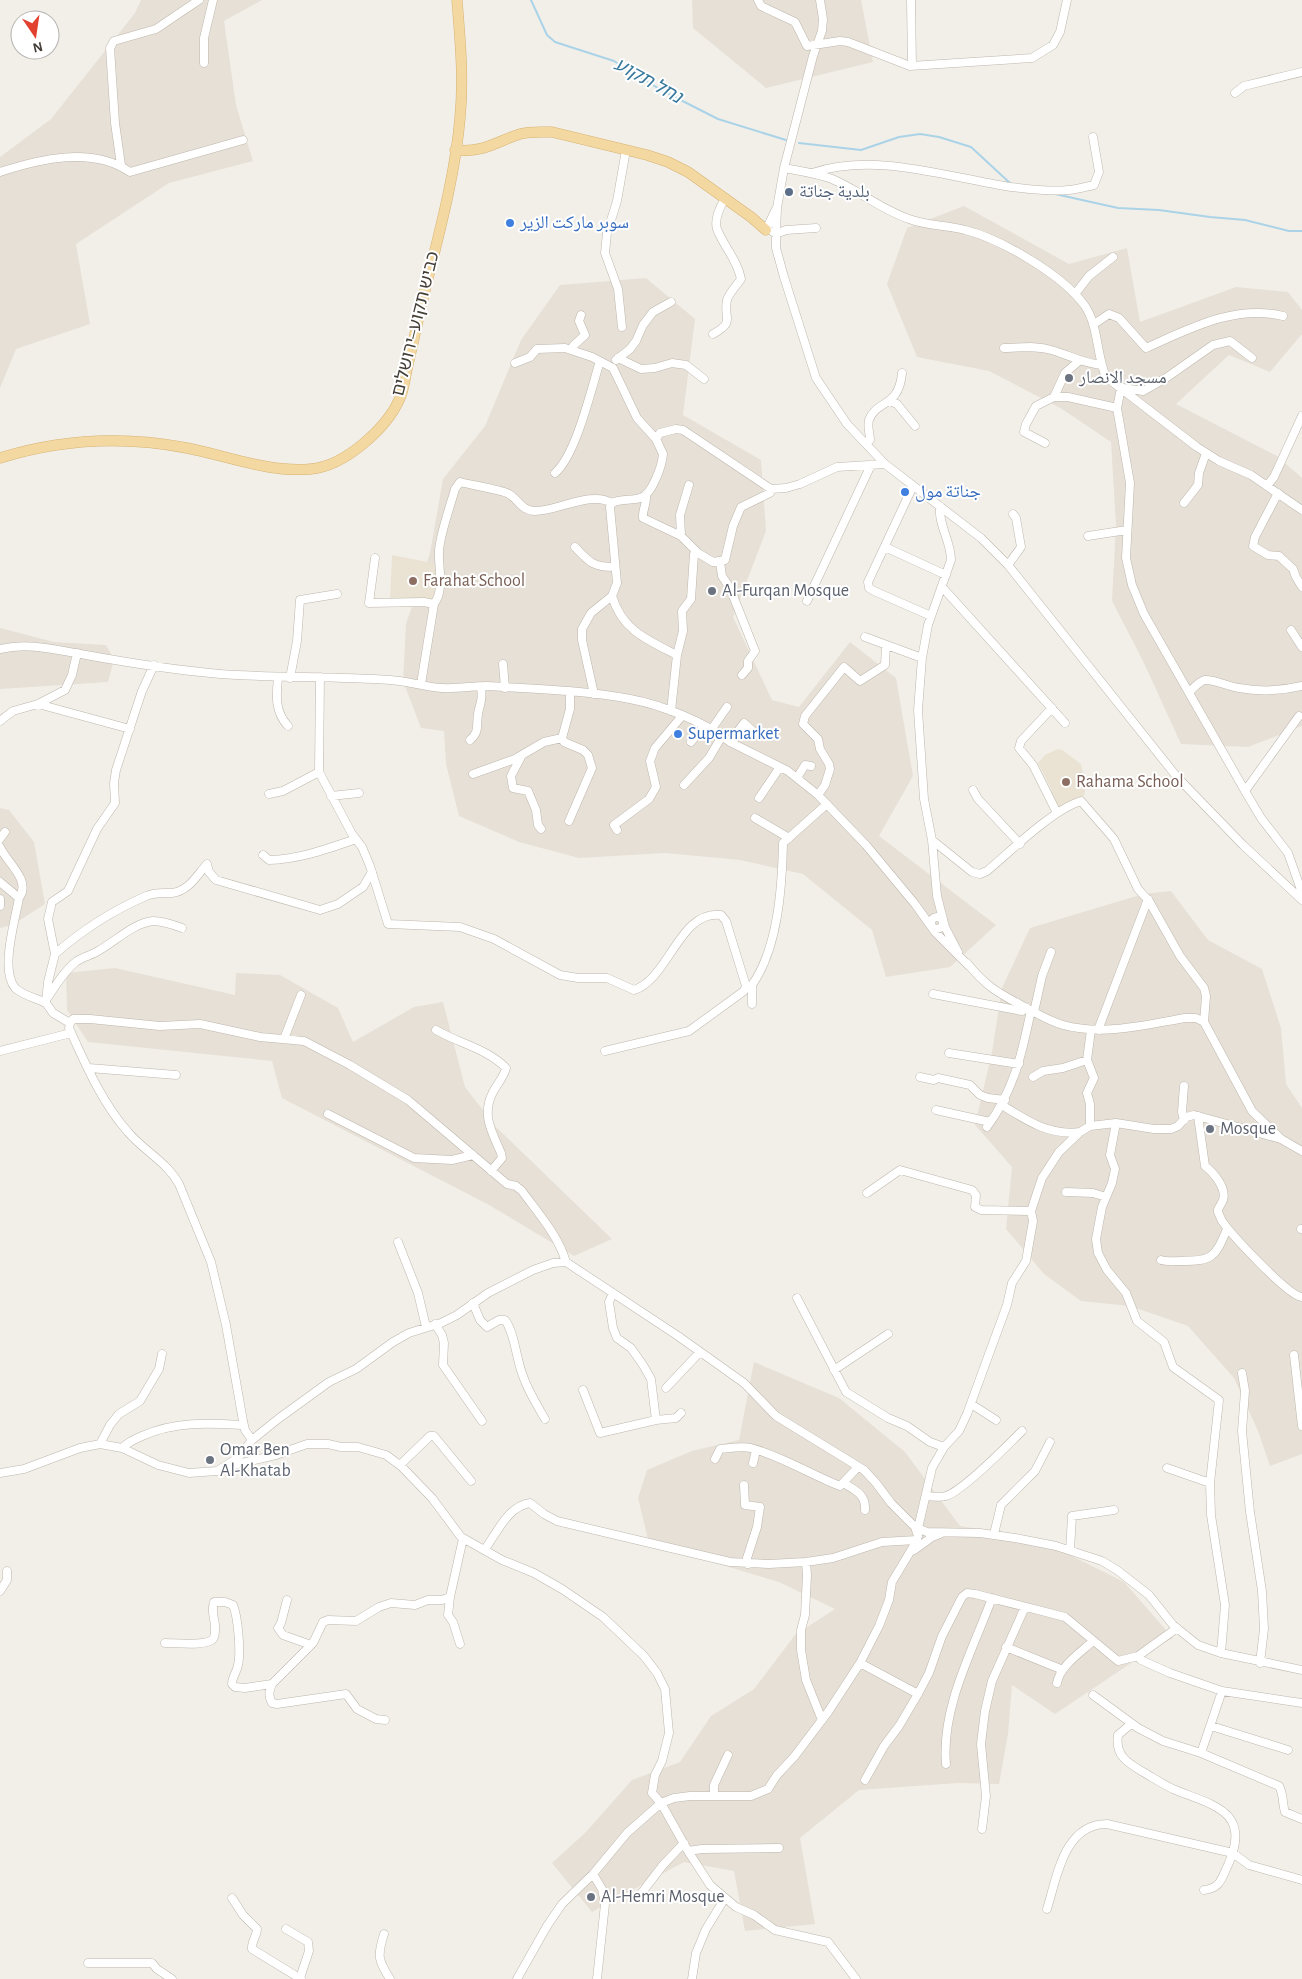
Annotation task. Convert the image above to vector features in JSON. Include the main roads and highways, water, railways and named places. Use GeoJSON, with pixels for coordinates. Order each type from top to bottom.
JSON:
{"type":"FeatureCollection","features":[{"type":"Feature","properties":{"kind":"main road","name":"כביש תקוע–ירושלים"},"geometry":{"type":"LineString","coordinates":[[0,458],[27,450],[86,442],[123,440],[151,442],[288,470],[314,469],[336,462],[357,449],[382,427],[400,397],[447,194],[455,150],[462,89],[457,0]]}},
{"type":"Feature","properties":{"kind":"main road"},"geometry":{"type":"LineString","coordinates":[[455,150],[478,151],[521,134],[536,132],[552,132],[626,150],[668,162],[688,172],[771,232]]}},
{"type":"Feature","properties":{"kind":"main road"},"geometry":{"type":"LineString","coordinates":[[0,451],[41,441],[75,437],[86,442]]}},
{"type":"Feature","properties":{"kind":"waterway","name":"נחל תקוע"},"geometry":{"type":"LineString","coordinates":[[531,0],[547,35],[555,42],[614,61],[661,90],[718,119],[786,140]]}},
{"type":"Feature","properties":{"kind":"waterway"},"geometry":{"type":"LineString","coordinates":[[799,143],[861,150],[899,137],[920,134],[939,137],[971,147],[1011,184]]}},
{"type":"Feature","properties":{"kind":"waterway"},"geometry":{"type":"LineString","coordinates":[[1055,194],[1118,208],[1159,210],[1245,220],[1289,231],[1302,231]]}},
{"type":"Feature","properties":{"kind":"place","name":"بلدية جناتة"},"geometry":{"type":"Point","coordinates":[789,192]}},
{"type":"Feature","properties":{"kind":"place","name":"سوبر ماركت الزير"},"geometry":{"type":"Point","coordinates":[510,223]}},
{"type":"Feature","properties":{"kind":"place","name":"مسجد الانصار"},"geometry":{"type":"Point","coordinates":[1069,378]}},
{"type":"Feature","properties":{"kind":"place","name":"جناتة مول"},"geometry":{"type":"Point","coordinates":[905,492]}},
{"type":"Feature","properties":{"kind":"place","name":"Farahat School"},"geometry":{"type":"Point","coordinates":[413,581]}},
{"type":"Feature","properties":{"kind":"place","name":"Al-Furqan Mosque"},"geometry":{"type":"Point","coordinates":[712,591]}},
{"type":"Feature","properties":{"kind":"place","name":"Supermarket"},"geometry":{"type":"Point","coordinates":[678,734]}},
{"type":"Feature","properties":{"kind":"place","name":"Rahama School"},"geometry":{"type":"Point","coordinates":[1066,782]}},
{"type":"Feature","properties":{"kind":"place","name":"Mosque"},"geometry":{"type":"Point","coordinates":[1210,1129]}},
{"type":"Feature","properties":{"kind":"place","name":"Omar Ben Al-Khatab"},"geometry":{"type":"Point","coordinates":[210,1460]}},
{"type":"Feature","properties":{"kind":"place","name":"Al-Hemri Mosque"},"geometry":{"type":"Point","coordinates":[591,1897]}}]}
